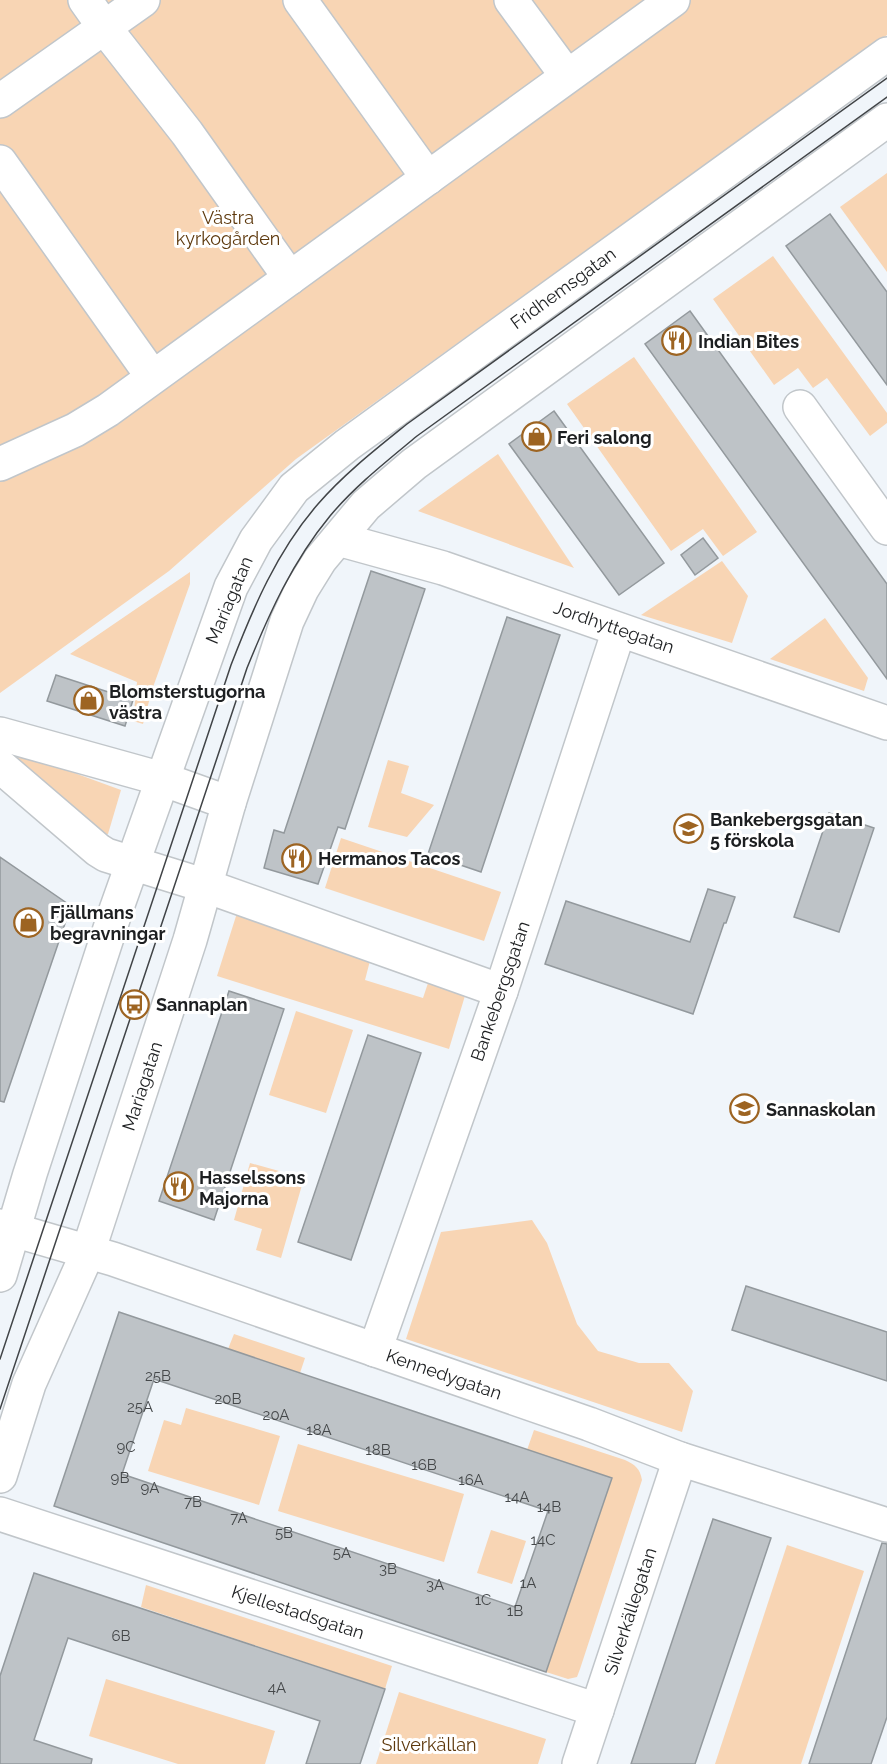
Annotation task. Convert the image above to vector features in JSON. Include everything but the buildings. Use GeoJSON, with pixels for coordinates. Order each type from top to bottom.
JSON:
{"type":"FeatureCollection","features":[{"type":"Feature","properties":{"kind":"street"},"geometry":{"type":"LineString","coordinates":[[85,0],[187,133],[290,278]]}},
{"type":"Feature","properties":{"kind":"street"},"geometry":{"type":"LineString","coordinates":[[0,101],[142,0]]}},
{"type":"Feature","properties":{"kind":"street"},"geometry":{"type":"LineString","coordinates":[[300,0],[428,178]]}},
{"type":"Feature","properties":{"kind":"street"},"geometry":{"type":"LineString","coordinates":[[511,0],[567,76]]}},
{"type":"Feature","properties":{"kind":"street"},"geometry":{"type":"LineString","coordinates":[[1,462],[75,430],[108,410],[673,0]]}},
{"type":"Feature","properties":{"kind":"street","name":"Fridhemsgatan"},"geometry":{"type":"LineString","coordinates":[[255,540],[294,488],[347,445],[887,54]]}},
{"type":"Feature","properties":{"kind":"street"},"geometry":{"type":"LineString","coordinates":[[338,539],[366,505],[414,464],[887,120]]}},
{"type":"Feature","properties":{"kind":"street"},"geometry":{"type":"LineString","coordinates":[[0,162],[152,376]]}},
{"type":"Feature","properties":{"kind":"street"},"geometry":{"type":"LineString","coordinates":[[800,407],[887,528]]}},
{"type":"Feature","properties":{"kind":"street","name":"Mariagatan"},"geometry":{"type":"LineString","coordinates":[[0,1476],[28,1384],[88,1252],[206,886],[271,666],[287,621],[302,589],[320,560],[338,539]]}},
{"type":"Feature","properties":{"kind":"street","name":"Jordhyttegatan"},"geometry":{"type":"LineString","coordinates":[[338,539],[443,568],[887,723]]}},
{"type":"Feature","properties":{"kind":"street","name":"Mariagatan"},"geometry":{"type":"LineString","coordinates":[[0,1275],[7,1229],[30,1174],[132,862],[231,586],[255,540]]}},
{"type":"Feature","properties":{"kind":"street","name":"Bankebergsgatan"},"geometry":{"type":"LineString","coordinates":[[375,1350],[501,990],[619,630]]}},
{"type":"Feature","properties":{"kind":"street"},"geometry":{"type":"LineString","coordinates":[[0,734],[162,779],[229,804]]}},
{"type":"Feature","properties":{"kind":"street"},"geometry":{"type":"LineString","coordinates":[[0,766],[98,850],[501,990]]}},
{"type":"Feature","properties":{"kind":"street","name":"Kennedygatan"},"geometry":{"type":"LineString","coordinates":[[7,1229],[88,1252],[589,1424],[680,1459],[887,1525]]}},
{"type":"Feature","properties":{"kind":"street","name":"Silverkällegatan"},"geometry":{"type":"LineString","coordinates":[[579,1764],[680,1459]]}},
{"type":"Feature","properties":{"kind":"street","name":"Kjellestadsgatan"},"geometry":{"type":"LineString","coordinates":[[0,1514],[597,1710]]}},
{"type":"Feature","properties":{"kind":"green space","name":"Västra kyrkogården"},"geometry":{"type":"Polygon","coordinates":[[[0,0],[887,0],[887,35],[296,459],[169,571],[0,693],[0,0]]]}},
{"type":"Feature","properties":{"kind":"green space"},"geometry":{"type":"Polygon","coordinates":[[[887,173],[887,272],[840,207],[887,173]]]}},
{"type":"Feature","properties":{"kind":"green space"},"geometry":{"type":"Polygon","coordinates":[[[773,256],[887,413],[887,423],[870,436],[827,378],[813,388],[798,368],[774,385],[713,299],[773,256]]]}},
{"type":"Feature","properties":{"kind":"green space"},"geometry":{"type":"Polygon","coordinates":[[[634,357],[757,532],[723,556],[703,529],[671,551],[567,404],[634,357]]]}},
{"type":"Feature","properties":{"kind":"green space"},"geometry":{"type":"Polygon","coordinates":[[[498,454],[574,568],[418,511],[498,454]]]}},
{"type":"Feature","properties":{"kind":"green space"},"geometry":{"type":"Polygon","coordinates":[[[722,561],[748,596],[732,643],[641,615],[722,561]]]}},
{"type":"Feature","properties":{"kind":"green space"},"geometry":{"type":"Polygon","coordinates":[[[190,572],[190,584],[152,690],[143,724],[133,721],[137,682],[70,654],[190,572]]]}},
{"type":"Feature","properties":{"kind":"green space"},"geometry":{"type":"Polygon","coordinates":[[[825,618],[868,678],[864,691],[770,659],[825,618]]]}},
{"type":"Feature","properties":{"kind":"green space"},"geometry":{"type":"Polygon","coordinates":[[[17,752],[121,790],[108,834],[102,834],[10,753],[17,752]]]}},
{"type":"Feature","properties":{"kind":"green space"},"geometry":{"type":"Polygon","coordinates":[[[388,760],[409,766],[401,793],[434,805],[407,837],[368,827],[388,760]]]}},
{"type":"Feature","properties":{"kind":"green space"},"geometry":{"type":"Polygon","coordinates":[[[341,838],[501,892],[484,941],[325,888],[341,838]]]}},
{"type":"Feature","properties":{"kind":"green space"},"geometry":{"type":"Polygon","coordinates":[[[237,913],[372,953],[365,980],[423,998],[431,974],[467,989],[449,1049],[217,976],[237,913]]]}},
{"type":"Feature","properties":{"kind":"green space"},"geometry":{"type":"Polygon","coordinates":[[[296,1011],[353,1030],[326,1113],[269,1095],[296,1011]]]}},
{"type":"Feature","properties":{"kind":"green space"},"geometry":{"type":"Polygon","coordinates":[[[250,1163],[304,1178],[281,1258],[256,1250],[262,1229],[234,1220],[250,1163]]]}},
{"type":"Feature","properties":{"kind":"green space"},"geometry":{"type":"Polygon","coordinates":[[[532,1220],[547,1243],[577,1324],[598,1351],[639,1363],[669,1363],[693,1391],[682,1432],[406,1339],[441,1232],[532,1220]]]}},
{"type":"Feature","properties":{"kind":"green space"},"geometry":{"type":"Polygon","coordinates":[[[234,1334],[305,1358],[300,1373],[228,1349],[234,1334]]]}},
{"type":"Feature","properties":{"kind":"green space"},"geometry":{"type":"Polygon","coordinates":[[[186,1408],[280,1436],[259,1505],[148,1471],[164,1420],[181,1425],[186,1408]]]}},
{"type":"Feature","properties":{"kind":"green space"},"geometry":{"type":"Polygon","coordinates":[[[534,1430],[625,1460],[636,1467],[642,1480],[580,1669],[577,1677],[568,1679],[546,1672],[612,1478],[527,1450],[534,1430]]]}},
{"type":"Feature","properties":{"kind":"green space"},"geometry":{"type":"Polygon","coordinates":[[[298,1444],[464,1494],[444,1562],[278,1511],[298,1444]]]}},
{"type":"Feature","properties":{"kind":"green space"},"geometry":{"type":"Polygon","coordinates":[[[491,1530],[526,1541],[512,1584],[477,1573],[491,1530]]]}},
{"type":"Feature","properties":{"kind":"green space"},"geometry":{"type":"Polygon","coordinates":[[[787,1545],[864,1571],[801,1764],[715,1764],[787,1545]]]}},
{"type":"Feature","properties":{"kind":"green space"},"geometry":{"type":"Polygon","coordinates":[[[146,1585],[392,1666],[385,1689],[141,1607],[146,1585]]]}},
{"type":"Feature","properties":{"kind":"green space"},"geometry":{"type":"Polygon","coordinates":[[[106,1679],[275,1731],[265,1764],[178,1764],[89,1736],[106,1679]]]}},
{"type":"Feature","properties":{"kind":"green space","name":"Silverkällan"},"geometry":{"type":"Polygon","coordinates":[[[399,1692],[546,1739],[538,1764],[376,1764],[399,1692]]]}},
{"type":"Feature","properties":{"kind":"tram line"},"geometry":{"type":"LineString","coordinates":[[0,1359],[231,665],[267,581],[303,522],[339,482],[407,424],[887,78]]}},
{"type":"Feature","properties":{"kind":"tram line"},"geometry":{"type":"LineString","coordinates":[[0,1409],[247,668],[273,608],[316,534],[350,494],[417,436],[887,97]]}},
{"type":"Feature","properties":{"kind":"place","name":"Indian Bites"},"geometry":{"type":"Point","coordinates":[677,341]}},
{"type":"Feature","properties":{"kind":"place","name":"Feri salong"},"geometry":{"type":"Point","coordinates":[536,437]}},
{"type":"Feature","properties":{"kind":"place","name":"Blomsterstugorna västra"},"geometry":{"type":"Point","coordinates":[88,701]}},
{"type":"Feature","properties":{"kind":"place","name":"Bankebergsgatan 5 förskola"},"geometry":{"type":"Point","coordinates":[689,829]}},
{"type":"Feature","properties":{"kind":"place","name":"Hermanos Tacos"},"geometry":{"type":"Point","coordinates":[297,858]}},
{"type":"Feature","properties":{"kind":"place","name":"Fjällmans begravningar"},"geometry":{"type":"Point","coordinates":[29,922]}},
{"type":"Feature","properties":{"kind":"place","name":"Sannaplan"},"geometry":{"type":"Point","coordinates":[135,1004]}},
{"type":"Feature","properties":{"kind":"place","name":"Sannaskolan"},"geometry":{"type":"Point","coordinates":[745,1109]}},
{"type":"Feature","properties":{"kind":"place","name":"Hasselssons Majorna"},"geometry":{"type":"Point","coordinates":[178,1187]}}]}
